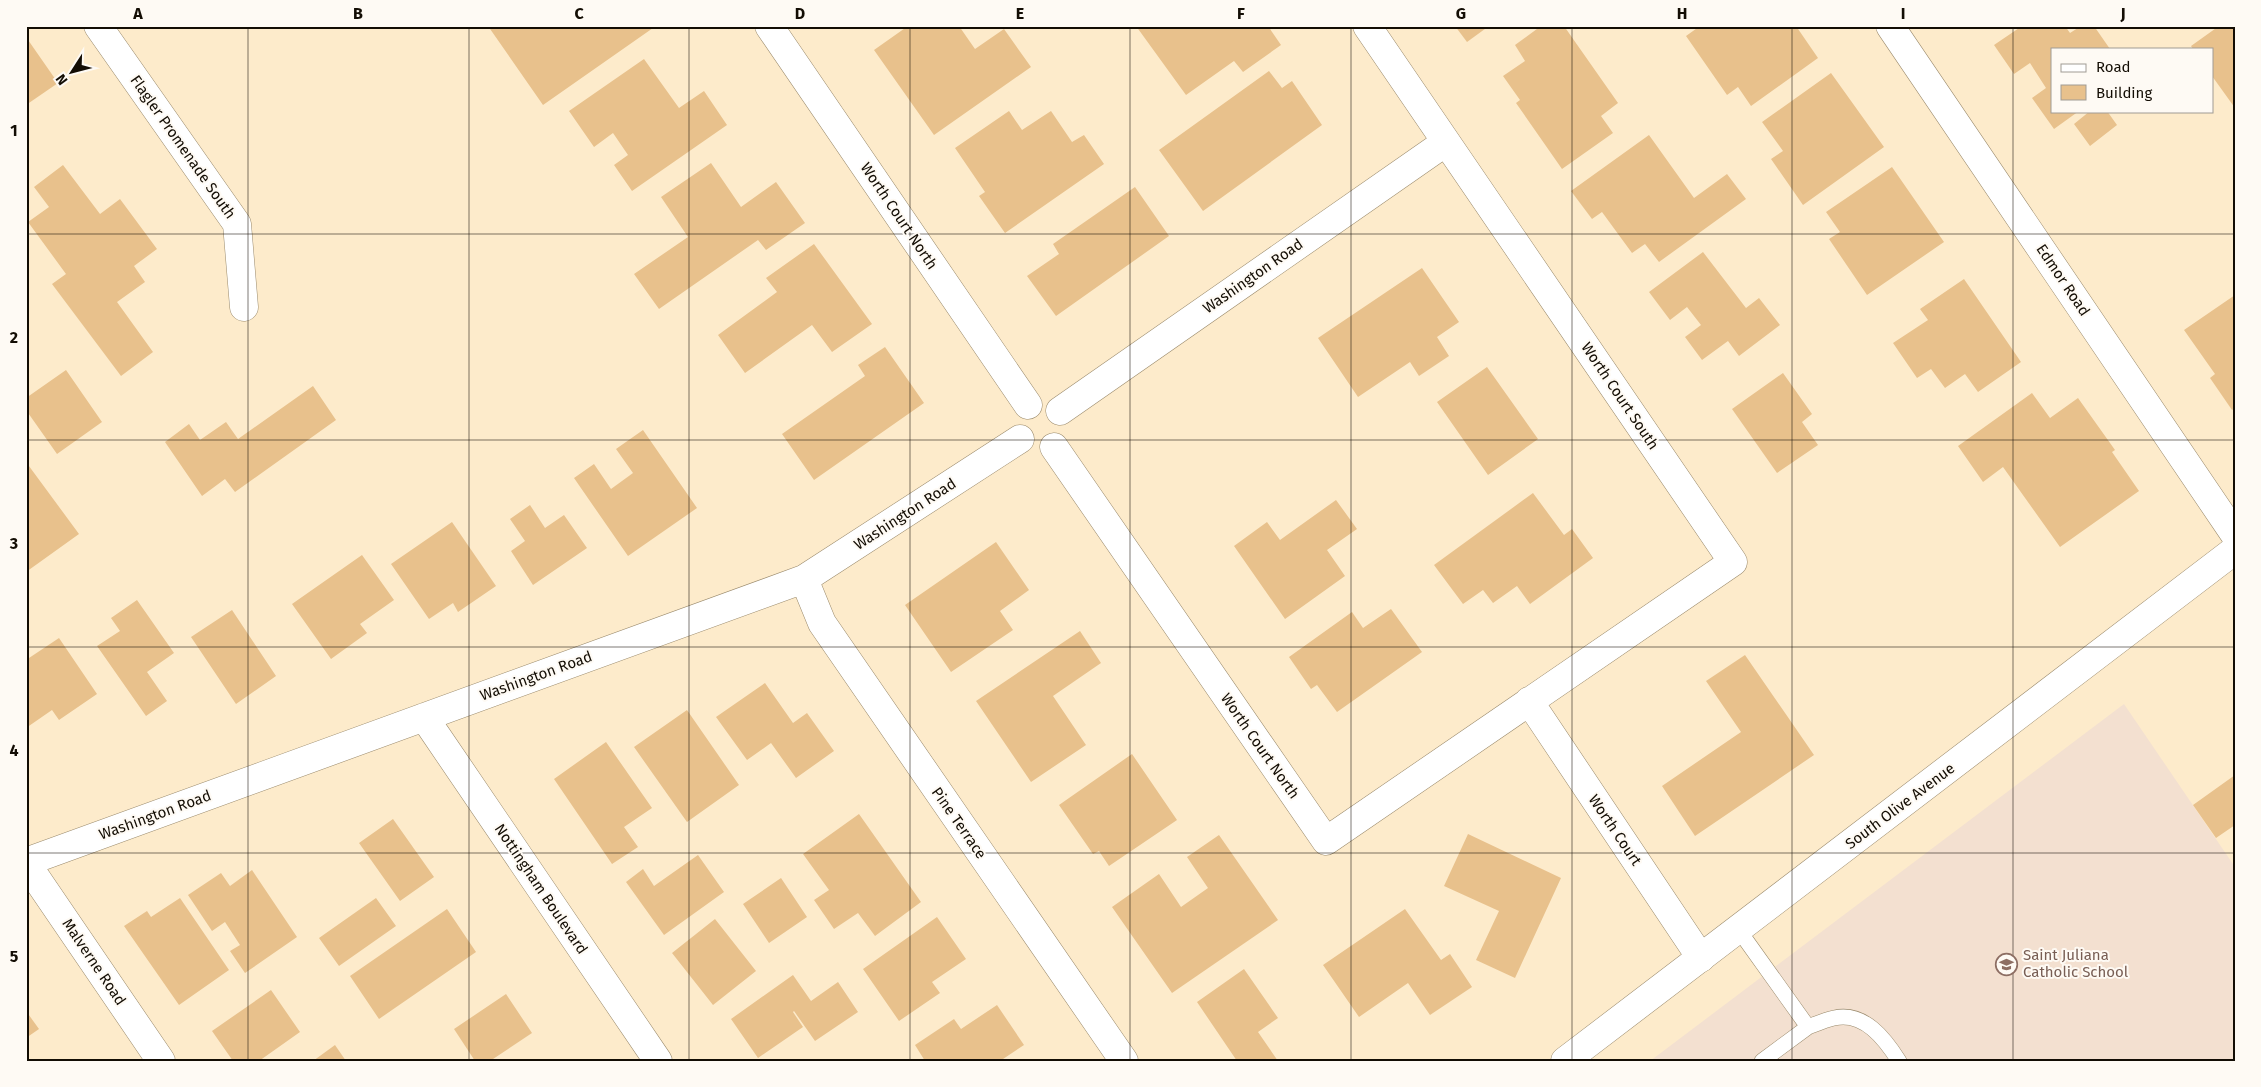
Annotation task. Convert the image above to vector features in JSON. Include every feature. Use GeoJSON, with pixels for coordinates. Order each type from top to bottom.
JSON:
{"type":"FeatureCollection","features":[{"type":"Feature","properties":{"kind":"street","name":"Flagler Promenade South"},"geometry":{"type":"LineString","coordinates":[[98,26],[237,224],[244,307]]}},
{"type":"Feature","properties":{"kind":"street","name":"Worth Court North"},"geometry":{"type":"LineString","coordinates":[[769,26],[1028,405]]}},
{"type":"Feature","properties":{"kind":"street","name":"Worth Court South"},"geometry":{"type":"LineString","coordinates":[[1367,26],[1733,562],[1529,701]]}},
{"type":"Feature","properties":{"kind":"street","name":"Edmor Road"},"geometry":{"type":"LineString","coordinates":[[1890,26],[2235,535]]}},
{"type":"Feature","properties":{"kind":"street","name":"Washington Road"},"geometry":{"type":"LineString","coordinates":[[1060,411],[1446,142]]}},
{"type":"Feature","properties":{"kind":"street"},"geometry":{"type":"LineString","coordinates":[[1048,403],[1060,411],[1065,426],[1064,435],[1054,447],[1039,451],[1032,449],[1020,439],[1016,424],[1018,417],[1028,405],[1048,403]]}},
{"type":"Feature","properties":{"kind":"street","name":"Washington Road"},"geometry":{"type":"LineString","coordinates":[[26,862],[424,716],[804,580],[1020,439]]}},
{"type":"Feature","properties":{"kind":"street","name":"Worth Court North"},"geometry":{"type":"LineString","coordinates":[[1054,447],[1326,841],[1529,701]]}},
{"type":"Feature","properties":{"kind":"street","name":"South Olive Avenue"},"geometry":{"type":"LineString","coordinates":[[1565,1061],[2235,550]]}},
{"type":"Feature","properties":{"kind":"street","name":"Pine Terrace"},"geometry":{"type":"LineString","coordinates":[[804,580],[822,623],[1124,1061]]}},
{"type":"Feature","properties":{"kind":"street","name":"Worth Court"},"geometry":{"type":"LineString","coordinates":[[1529,701],[1701,958]]}},
{"type":"Feature","properties":{"kind":"street","name":"Nottingham Boulevard"},"geometry":{"type":"LineString","coordinates":[[424,716],[658,1061]]}},
{"type":"Feature","properties":{"kind":"street","name":"Malverne Road"},"geometry":{"type":"LineString","coordinates":[[26,862],[161,1061]]}},
{"type":"Feature","properties":{"kind":"lane"},"geometry":{"type":"LineString","coordinates":[[1738,929],[1808,1027]]}},
{"type":"Feature","properties":{"kind":"lane"},"geometry":{"type":"LineString","coordinates":[[1762,1061],[1808,1027],[1836,1018],[1862,1020],[1888,1043],[1899,1061]]}},
{"type":"Feature","properties":{"kind":"shaded area","name":"Saint Juliana Catholic School"},"geometry":{"type":"Polygon","coordinates":[[[2124,704],[2235,867],[2235,1061],[1650,1061],[2124,704]]]}},
{"type":"Feature","properties":{"kind":"building"},"geometry":{"type":"Polygon","coordinates":[[[488,26],[652,26],[653,28],[543,105],[488,26]]]}},
{"type":"Feature","properties":{"kind":"building"},"geometry":{"type":"Polygon","coordinates":[[[908,26],[959,26],[975,49],[1004,29],[1031,67],[934,135],[874,50],[908,26]]]}},
{"type":"Feature","properties":{"kind":"building"},"geometry":{"type":"Polygon","coordinates":[[[1136,26],[1268,26],[1281,45],[1243,72],[1234,61],[1186,95],[1136,26]]]}},
{"type":"Feature","properties":{"kind":"building"},"geometry":{"type":"Polygon","coordinates":[[[1455,26],[1489,26],[1467,42],[1455,26]]]}},
{"type":"Feature","properties":{"kind":"building"},"geometry":{"type":"Polygon","coordinates":[[[1541,26],[1564,26],[1618,103],[1601,116],[1613,133],[1562,169],[1516,103],[1520,100],[1503,76],[1525,61],[1515,45],[1541,26]]]}},
{"type":"Feature","properties":{"kind":"building"},"geometry":{"type":"Polygon","coordinates":[[[1700,26],[1796,26],[1818,58],[1751,106],[1738,87],[1727,95],[1686,36],[1700,26]]]}},
{"type":"Feature","properties":{"kind":"building"},"geometry":{"type":"Polygon","coordinates":[[[2022,26],[2065,26],[2070,33],[2081,26],[2094,26],[2109,48],[2051,48],[2051,112],[2078,112],[2054,129],[2032,98],[2046,88],[2030,63],[2014,74],[1994,45],[2022,26]]]}},
{"type":"Feature","properties":{"kind":"building"},"geometry":{"type":"Polygon","coordinates":[[[2219,26],[2235,26],[2235,108],[2214,79],[2214,48],[2192,48],[2191,46],[2219,26]]]}},
{"type":"Feature","properties":{"kind":"building"},"geometry":{"type":"Polygon","coordinates":[[[26,37],[58,83],[26,105],[26,37]]]}},
{"type":"Feature","properties":{"kind":"building"},"geometry":{"type":"Polygon","coordinates":[[[644,59],[679,108],[704,91],[727,125],[632,191],[614,165],[628,155],[613,133],[594,147],[569,111],[644,59]]]}},
{"type":"Feature","properties":{"kind":"building"},"geometry":{"type":"Polygon","coordinates":[[[1269,71],[1282,88],[1292,81],[1322,125],[1203,211],[1159,150],[1269,71]]]}},
{"type":"Feature","properties":{"kind":"building"},"geometry":{"type":"Polygon","coordinates":[[[1831,73],[1884,147],[1803,205],[1771,159],[1783,151],[1762,122],[1831,73]]]}},
{"type":"Feature","properties":{"kind":"building"},"geometry":{"type":"Polygon","coordinates":[[[1009,111],[1022,130],[1051,111],[1072,142],[1084,135],[1104,164],[1005,233],[979,196],[985,192],[955,148],[1009,111]]]}},
{"type":"Feature","properties":{"kind":"building"},"geometry":{"type":"Polygon","coordinates":[[[2089,112],[2108,112],[2117,125],[2090,146],[2074,124],[2089,112]]]}},
{"type":"Feature","properties":{"kind":"building"},"geometry":{"type":"Polygon","coordinates":[[[1649,135],[1694,198],[1727,174],[1746,199],[1659,262],[1645,244],[1632,253],[1602,212],[1592,219],[1571,191],[1649,135]]]}},
{"type":"Feature","properties":{"kind":"building"},"geometry":{"type":"Polygon","coordinates":[[[711,163],[741,207],[776,182],[805,223],[766,250],[758,240],[659,309],[634,274],[688,237],[661,197],[711,163]]]}},
{"type":"Feature","properties":{"kind":"building"},"geometry":{"type":"Polygon","coordinates":[[[63,165],[100,214],[120,199],[157,249],[134,266],[145,282],[117,302],[153,352],[121,376],[52,284],[66,274],[28,222],[49,207],[34,187],[63,165]]]}},
{"type":"Feature","properties":{"kind":"building"},"geometry":{"type":"Polygon","coordinates":[[[1892,167],[1944,242],[1867,295],[1829,239],[1840,232],[1826,212],[1892,167]]]}},
{"type":"Feature","properties":{"kind":"building"},"geometry":{"type":"Polygon","coordinates":[[[1135,187],[1169,236],[1056,316],[1027,276],[1059,254],[1053,244],[1135,187]]]}},
{"type":"Feature","properties":{"kind":"building"},"geometry":{"type":"Polygon","coordinates":[[[814,244],[872,324],[832,352],[812,325],[745,373],[718,335],[777,292],[766,278],[814,244]]]}},
{"type":"Feature","properties":{"kind":"building"},"geometry":{"type":"Polygon","coordinates":[[[1703,252],[1746,308],[1759,298],[1780,325],[1739,356],[1728,341],[1702,360],[1685,337],[1701,325],[1687,307],[1670,320],[1649,292],[1703,252]]]}},
{"type":"Feature","properties":{"kind":"building"},"geometry":{"type":"Polygon","coordinates":[[[1422,268],[1459,322],[1437,337],[1449,356],[1419,376],[1410,362],[1358,397],[1318,338],[1422,268]]]}},
{"type":"Feature","properties":{"kind":"building"},"geometry":{"type":"Polygon","coordinates":[[[1964,279],[2021,362],[1978,392],[1965,374],[1945,388],[1931,369],[1917,378],[1893,343],[1928,320],[1920,309],[1964,279]]]}},
{"type":"Feature","properties":{"kind":"building"},"geometry":{"type":"Polygon","coordinates":[[[2235,295],[2235,408],[2232,410],[2210,378],[2215,374],[2184,330],[2235,295]]]}},
{"type":"Feature","properties":{"kind":"building"},"geometry":{"type":"Polygon","coordinates":[[[885,347],[924,403],[814,480],[782,434],[865,376],[858,365],[885,347]]]}},
{"type":"Feature","properties":{"kind":"building"},"geometry":{"type":"Polygon","coordinates":[[[1487,367],[1538,439],[1488,475],[1437,402],[1487,367]]]}},
{"type":"Feature","properties":{"kind":"building"},"geometry":{"type":"Polygon","coordinates":[[[66,370],[102,422],[57,454],[26,410],[26,398],[66,370]]]}},
{"type":"Feature","properties":{"kind":"building"},"geometry":{"type":"Polygon","coordinates":[[[1783,373],[1812,414],[1802,422],[1818,445],[1777,473],[1732,409],[1783,373]]]}},
{"type":"Feature","properties":{"kind":"building"},"geometry":{"type":"Polygon","coordinates":[[[313,386],[336,420],[235,492],[225,479],[202,496],[165,442],[189,424],[200,440],[226,422],[238,439],[313,386]]]}},
{"type":"Feature","properties":{"kind":"building"},"geometry":{"type":"Polygon","coordinates":[[[2032,393],[2050,418],[2078,398],[2115,450],[2112,452],[2139,491],[2060,547],[2003,467],[1983,482],[1958,446],[2032,393]]]}},
{"type":"Feature","properties":{"kind":"building"},"geometry":{"type":"Polygon","coordinates":[[[643,430],[697,508],[628,556],[574,478],[594,464],[611,489],[633,473],[616,449],[643,430]]]}},
{"type":"Feature","properties":{"kind":"building"},"geometry":{"type":"Polygon","coordinates":[[[26,462],[79,534],[26,572],[26,462]]]}},
{"type":"Feature","properties":{"kind":"building"},"geometry":{"type":"Polygon","coordinates":[[[1533,493],[1564,535],[1572,529],[1593,558],[1530,604],[1517,586],[1493,603],[1483,590],[1463,604],[1434,565],[1533,493]]]}},
{"type":"Feature","properties":{"kind":"building"},"geometry":{"type":"Polygon","coordinates":[[[1336,500],[1357,529],[1327,550],[1345,576],[1285,619],[1234,546],[1267,522],[1280,540],[1336,500]]]}},
{"type":"Feature","properties":{"kind":"building"},"geometry":{"type":"Polygon","coordinates":[[[530,505],[545,528],[564,515],[587,548],[533,585],[511,551],[525,541],[510,519],[530,505]]]}},
{"type":"Feature","properties":{"kind":"building"},"geometry":{"type":"Polygon","coordinates":[[[452,522],[496,586],[458,612],[453,603],[429,619],[391,564],[452,522]]]}},
{"type":"Feature","properties":{"kind":"building"},"geometry":{"type":"Polygon","coordinates":[[[996,542],[1029,590],[1000,611],[1013,630],[951,672],[905,605],[996,542]]]}},
{"type":"Feature","properties":{"kind":"building"},"geometry":{"type":"Polygon","coordinates":[[[362,555],[394,600],[360,624],[367,633],[331,659],[292,604],[362,555]]]}},
{"type":"Feature","properties":{"kind":"building"},"geometry":{"type":"Polygon","coordinates":[[[137,600],[174,653],[147,672],[167,701],[146,716],[97,646],[120,631],[111,618],[137,600]]]}},
{"type":"Feature","properties":{"kind":"building"},"geometry":{"type":"Polygon","coordinates":[[[1391,609],[1422,652],[1337,712],[1317,685],[1311,689],[1289,657],[1352,612],[1363,628],[1391,609]]]}},
{"type":"Feature","properties":{"kind":"building"},"geometry":{"type":"Polygon","coordinates":[[[232,610],[276,676],[236,704],[191,637],[232,610]]]}},
{"type":"Feature","properties":{"kind":"building"},"geometry":{"type":"Polygon","coordinates":[[[1080,631],[1101,663],[1053,696],[1086,745],[1031,782],[976,701],[1080,631]]]}},
{"type":"Feature","properties":{"kind":"building"},"geometry":{"type":"Polygon","coordinates":[[[59,638],[97,694],[59,720],[52,710],[26,728],[26,660],[59,638]]]}},
{"type":"Feature","properties":{"kind":"building"},"geometry":{"type":"Polygon","coordinates":[[[1745,655],[1814,755],[1695,836],[1662,786],[1741,732],[1706,681],[1745,655]]]}},
{"type":"Feature","properties":{"kind":"building"},"geometry":{"type":"Polygon","coordinates":[[[765,683],[793,723],[807,713],[834,751],[796,778],[771,743],[747,760],[716,717],[765,683]]]}},
{"type":"Feature","properties":{"kind":"building"},"geometry":{"type":"Polygon","coordinates":[[[687,710],[739,785],[687,822],[634,747],[687,710]]]}},
{"type":"Feature","properties":{"kind":"building"},"geometry":{"type":"Polygon","coordinates":[[[606,742],[652,808],[624,827],[638,847],[612,864],[554,779],[606,742]]]}},
{"type":"Feature","properties":{"kind":"building"},"geometry":{"type":"Polygon","coordinates":[[[1132,754],[1177,820],[1109,866],[1099,851],[1093,854],[1059,805],[1132,754]]]}},
{"type":"Feature","properties":{"kind":"building"},"geometry":{"type":"Polygon","coordinates":[[[2235,775],[2235,825],[2216,838],[2193,805],[2235,775]]]}},
{"type":"Feature","properties":{"kind":"building"},"geometry":{"type":"Polygon","coordinates":[[[859,814],[921,902],[875,936],[858,913],[834,929],[814,900],[829,890],[803,854],[859,814]]]}},
{"type":"Feature","properties":{"kind":"building"},"geometry":{"type":"Polygon","coordinates":[[[393,819],[434,877],[400,901],[359,843],[393,819]]]}},
{"type":"Feature","properties":{"kind":"building"},"geometry":{"type":"Polygon","coordinates":[[[1468,834],[1561,878],[1515,978],[1476,960],[1499,911],[1444,886],[1468,834]]]}},
{"type":"Feature","properties":{"kind":"building"},"geometry":{"type":"Polygon","coordinates":[[[1219,835],[1278,920],[1172,993],[1112,907],[1159,874],[1181,907],[1208,888],[1187,857],[1219,835]]]}},
{"type":"Feature","properties":{"kind":"building"},"geometry":{"type":"Polygon","coordinates":[[[698,855],[724,892],[664,935],[626,882],[643,869],[654,886],[698,855]]]}},
{"type":"Feature","properties":{"kind":"building"},"geometry":{"type":"Polygon","coordinates":[[[252,870],[297,937],[245,973],[230,951],[240,945],[225,922],[212,931],[188,895],[221,873],[230,886],[252,870]]]}},
{"type":"Feature","properties":{"kind":"building"},"geometry":{"type":"Polygon","coordinates":[[[781,878],[807,917],[769,943],[743,904],[781,878]]]}},
{"type":"Feature","properties":{"kind":"building"},"geometry":{"type":"Polygon","coordinates":[[[180,898],[229,970],[179,1005],[124,926],[147,911],[151,917],[180,898]]]}},
{"type":"Feature","properties":{"kind":"building"},"geometry":{"type":"Polygon","coordinates":[[[376,898],[396,926],[339,966],[319,938],[376,898]]]}},
{"type":"Feature","properties":{"kind":"building"},"geometry":{"type":"Polygon","coordinates":[[[447,909],[476,952],[379,1019],[350,976],[447,909]]]}},
{"type":"Feature","properties":{"kind":"building"},"geometry":{"type":"Polygon","coordinates":[[[1405,909],[1441,960],[1450,954],[1472,987],[1430,1015],[1408,983],[1359,1017],[1323,965],[1405,909]]]}},
{"type":"Feature","properties":{"kind":"building"},"geometry":{"type":"Polygon","coordinates":[[[937,917],[966,959],[932,982],[940,993],[899,1021],[863,969],[937,917]]]}},
{"type":"Feature","properties":{"kind":"building"},"geometry":{"type":"Polygon","coordinates":[[[715,919],[756,971],[713,1005],[672,953],[715,919]]]}},
{"type":"Feature","properties":{"kind":"building"},"geometry":{"type":"Polygon","coordinates":[[[1244,969],[1278,1018],[1258,1032],[1278,1061],[1237,1061],[1197,1002],[1244,969]]]}},
{"type":"Feature","properties":{"kind":"building"},"geometry":{"type":"Polygon","coordinates":[[[793,975],[811,1001],[838,982],[858,1012],[815,1041],[794,1011],[803,1027],[758,1058],[731,1019],[793,975]]]}},
{"type":"Feature","properties":{"kind":"building"},"geometry":{"type":"Polygon","coordinates":[[[271,990],[300,1032],[259,1061],[233,1061],[212,1031],[271,990]]]}},
{"type":"Feature","properties":{"kind":"building"},"geometry":{"type":"Polygon","coordinates":[[[506,994],[532,1033],[490,1061],[475,1061],[454,1029],[506,994]]]}},
{"type":"Feature","properties":{"kind":"building"},"geometry":{"type":"Polygon","coordinates":[[[997,1005],[1024,1045],[1000,1061],[925,1061],[915,1045],[954,1019],[961,1029],[997,1005]]]}},
{"type":"Feature","properties":{"kind":"building"},"geometry":{"type":"Polygon","coordinates":[[[26,1011],[39,1029],[26,1038],[26,1011]]]}},
{"type":"Feature","properties":{"kind":"building"},"geometry":{"type":"Polygon","coordinates":[[[335,1045],[346,1061],[313,1061],[335,1045]]]}},
{"type":"Feature","properties":{"kind":"place","name":"Saint Juliana Catholic School"},"geometry":{"type":"Point","coordinates":[2007,964]}}]}
